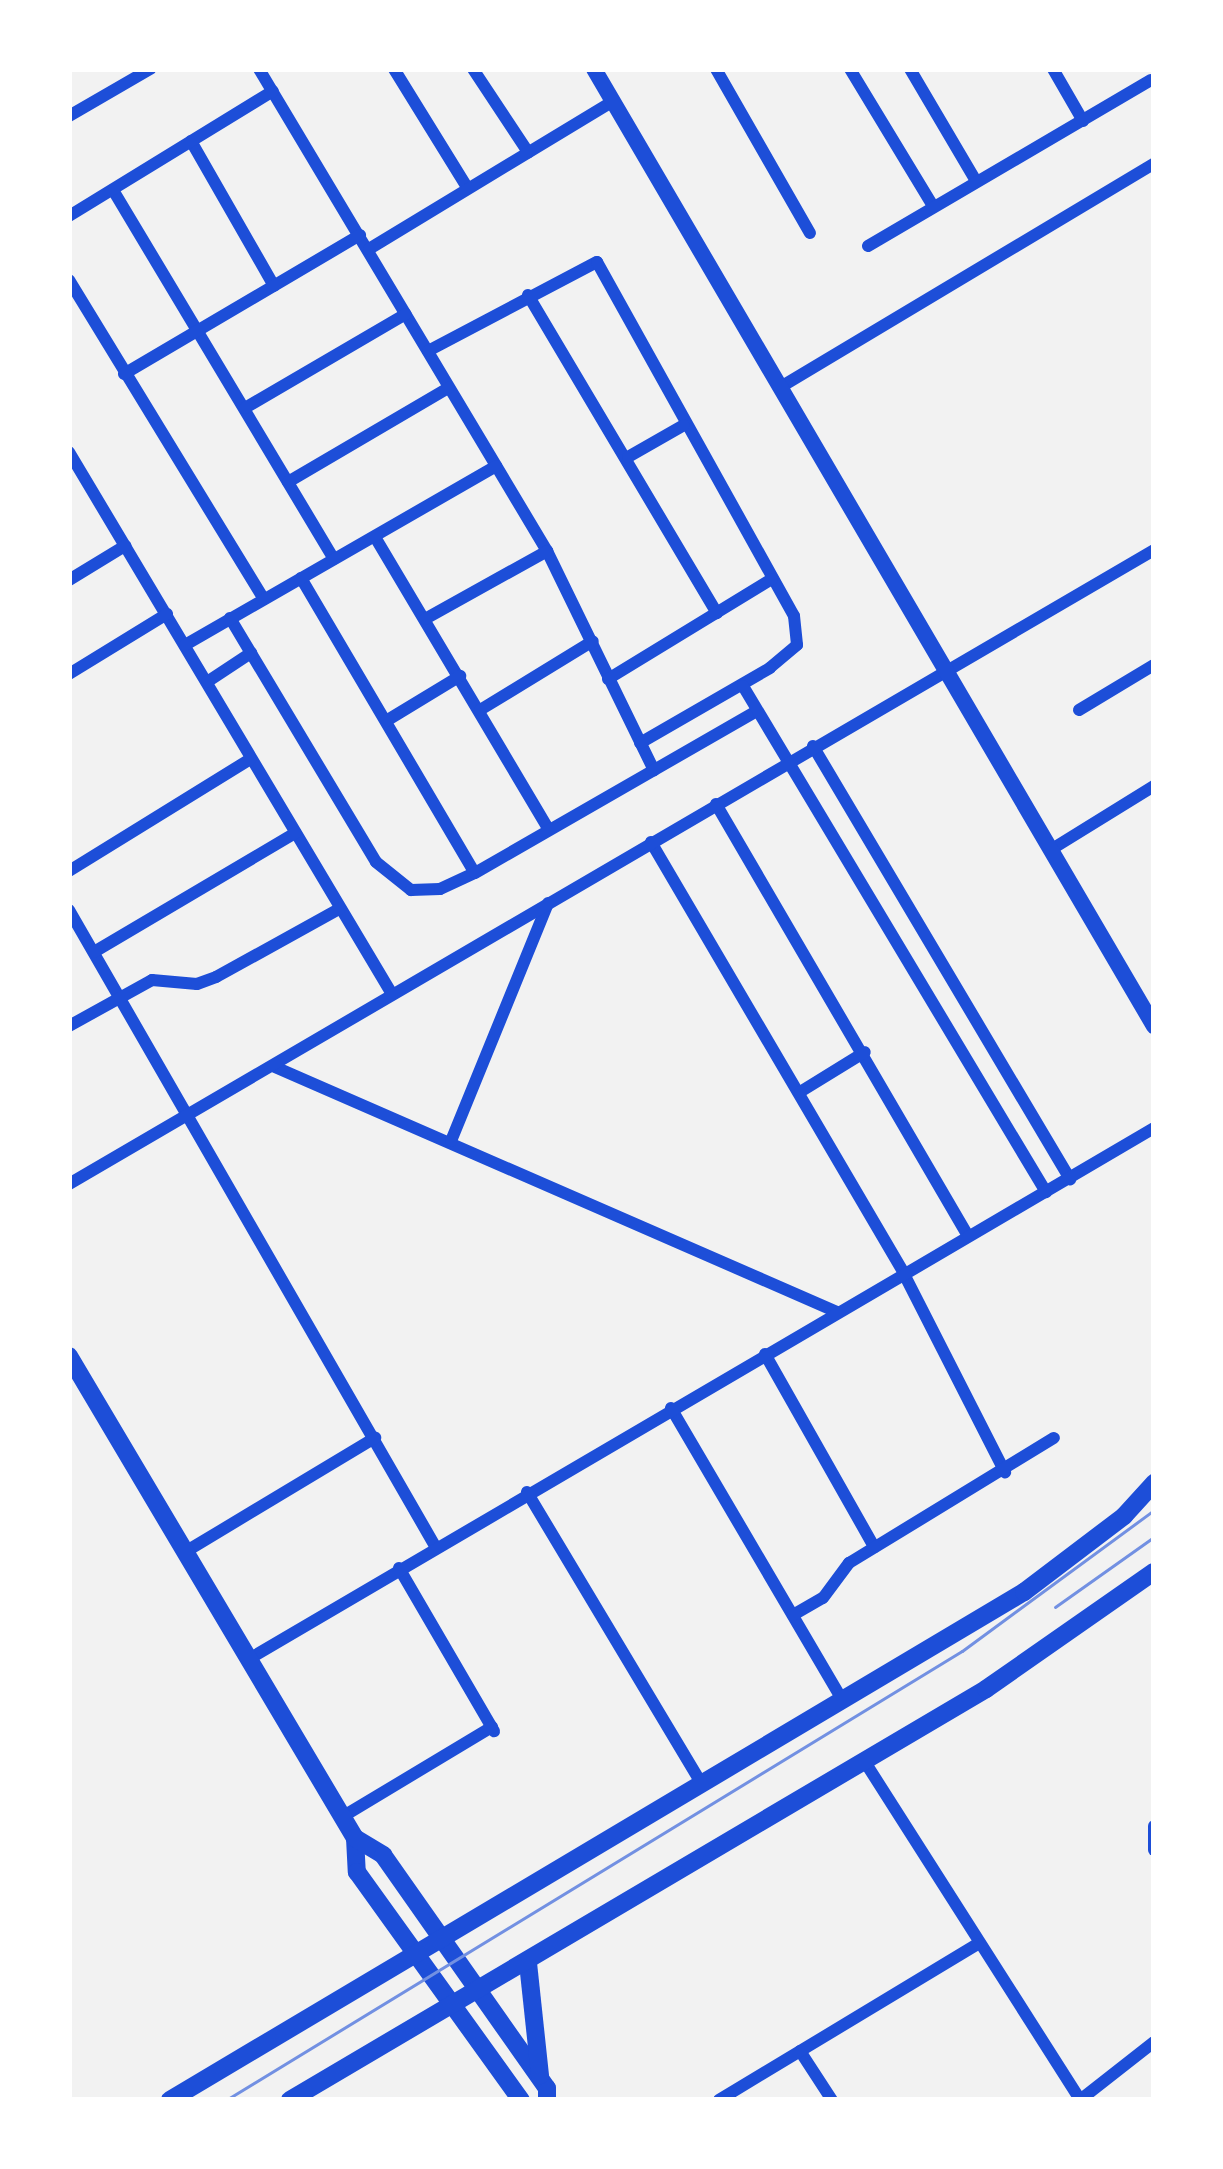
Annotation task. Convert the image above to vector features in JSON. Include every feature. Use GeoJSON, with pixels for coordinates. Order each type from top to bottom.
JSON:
{"type":"FeatureCollection","features":[{"type":"Feature","properties":{"kind":"main road"},"geometry":{"type":"LineString","coordinates":[[69,1356],[355,1838],[358,1872],[450,2007],[521,2100]]}},
{"type":"Feature","properties":{"kind":"main road"},"geometry":{"type":"LineString","coordinates":[[170,2100],[1067,1563],[1154,1483]]}},
{"type":"Feature","properties":{"kind":"main road"},"geometry":{"type":"LineString","coordinates":[[290,2100],[865,1762],[1058,1644],[1154,1573]]}},
{"type":"Feature","properties":{"kind":"main road"},"geometry":{"type":"LineString","coordinates":[[355,1838],[383,1855],[540,2080]]}},
{"type":"Feature","properties":{"kind":"main road"},"geometry":{"type":"LineString","coordinates":[[528,1963],[540,2080],[547,2100]]}},
{"type":"Feature","properties":{"kind":"street"},"geometry":{"type":"LineString","coordinates":[[69,116],[150,69]]}},
{"type":"Feature","properties":{"kind":"street"},"geometry":{"type":"LineString","coordinates":[[259,69],[547,551],[654,770]]}},
{"type":"Feature","properties":{"kind":"street"},"geometry":{"type":"LineString","coordinates":[[394,69],[466,187]]}},
{"type":"Feature","properties":{"kind":"street"},"geometry":{"type":"LineString","coordinates":[[473,69],[528,152]]}},
{"type":"Feature","properties":{"kind":"street"},"geometry":{"type":"LineString","coordinates":[[594,69],[1154,1026]]}},
{"type":"Feature","properties":{"kind":"street"},"geometry":{"type":"LineString","coordinates":[[716,69],[810,233]]}},
{"type":"Feature","properties":{"kind":"street"},"geometry":{"type":"LineString","coordinates":[[850,69],[933,206]]}},
{"type":"Feature","properties":{"kind":"street"},"geometry":{"type":"LineString","coordinates":[[910,69],[976,181]]}},
{"type":"Feature","properties":{"kind":"street"},"geometry":{"type":"LineString","coordinates":[[1053,69],[1083,121]]}},
{"type":"Feature","properties":{"kind":"street"},"geometry":{"type":"LineString","coordinates":[[868,246],[1149,78]]}},
{"type":"Feature","properties":{"kind":"street"},"geometry":{"type":"LineString","coordinates":[[69,216],[273,91]]}},
{"type":"Feature","properties":{"kind":"street"},"geometry":{"type":"LineString","coordinates":[[369,249],[613,102]]}},
{"type":"Feature","properties":{"kind":"street"},"geometry":{"type":"LineString","coordinates":[[191,141],[274,286]]}},
{"type":"Feature","properties":{"kind":"street"},"geometry":{"type":"LineString","coordinates":[[779,388],[1154,164]]}},
{"type":"Feature","properties":{"kind":"street"},"geometry":{"type":"LineString","coordinates":[[113,190],[334,559]]}},
{"type":"Feature","properties":{"kind":"street"},"geometry":{"type":"LineString","coordinates":[[124,374],[360,235]]}},
{"type":"Feature","properties":{"kind":"street"},"geometry":{"type":"LineString","coordinates":[[428,351],[597,262],[794,616],[797,644],[743,686],[640,743]]}},
{"type":"Feature","properties":{"kind":"street"},"geometry":{"type":"LineString","coordinates":[[69,280],[264,599]]}},
{"type":"Feature","properties":{"kind":"street"},"geometry":{"type":"LineString","coordinates":[[528,295],[717,614]]}},
{"type":"Feature","properties":{"kind":"street"},"geometry":{"type":"LineString","coordinates":[[245,408],[406,314]]}},
{"type":"Feature","properties":{"kind":"street"},"geometry":{"type":"LineString","coordinates":[[288,482],[448,388]]}},
{"type":"Feature","properties":{"kind":"street"},"geometry":{"type":"LineString","coordinates":[[628,458],[684,425]]}},
{"type":"Feature","properties":{"kind":"street"},"geometry":{"type":"LineString","coordinates":[[69,452],[75,476],[167,614],[392,994]]}},
{"type":"Feature","properties":{"kind":"street"},"geometry":{"type":"LineString","coordinates":[[185,645],[496,466]]}},
{"type":"Feature","properties":{"kind":"street"},"geometry":{"type":"LineString","coordinates":[[375,537],[548,828]]}},
{"type":"Feature","properties":{"kind":"street"},"geometry":{"type":"LineString","coordinates":[[69,580],[125,546]]}},
{"type":"Feature","properties":{"kind":"street"},"geometry":{"type":"LineString","coordinates":[[69,1184],[943,667],[1154,550]]}},
{"type":"Feature","properties":{"kind":"street"},"geometry":{"type":"LineString","coordinates":[[424,619],[547,551]]}},
{"type":"Feature","properties":{"kind":"street"},"geometry":{"type":"LineString","coordinates":[[301,578],[475,873]]}},
{"type":"Feature","properties":{"kind":"street"},"geometry":{"type":"LineString","coordinates":[[608,679],[772,579]]}},
{"type":"Feature","properties":{"kind":"street"},"geometry":{"type":"LineString","coordinates":[[69,674],[167,614]]}},
{"type":"Feature","properties":{"kind":"street"},"geometry":{"type":"LineString","coordinates":[[230,618],[393,881],[427,891],[475,873],[757,711]]}},
{"type":"Feature","properties":{"kind":"street"},"geometry":{"type":"LineString","coordinates":[[480,710],[593,641]]}},
{"type":"Feature","properties":{"kind":"street"},"geometry":{"type":"LineString","coordinates":[[207,682],[251,652]]}},
{"type":"Feature","properties":{"kind":"street"},"geometry":{"type":"LineString","coordinates":[[1079,710],[1154,665]]}},
{"type":"Feature","properties":{"kind":"street"},"geometry":{"type":"LineString","coordinates":[[386,721],[460,676]]}},
{"type":"Feature","properties":{"kind":"street"},"geometry":{"type":"LineString","coordinates":[[743,686],[1046,1192]]}},
{"type":"Feature","properties":{"kind":"street"},"geometry":{"type":"LineString","coordinates":[[813,746],[1070,1179]]}},
{"type":"Feature","properties":{"kind":"street"},"geometry":{"type":"LineString","coordinates":[[69,871],[250,759]]}},
{"type":"Feature","properties":{"kind":"street"},"geometry":{"type":"LineString","coordinates":[[1052,849],[1154,786]]}},
{"type":"Feature","properties":{"kind":"street"},"geometry":{"type":"LineString","coordinates":[[716,804],[865,1052],[968,1236]]}},
{"type":"Feature","properties":{"kind":"street"},"geometry":{"type":"LineString","coordinates":[[94,952],[295,832]]}},
{"type":"Feature","properties":{"kind":"street"},"geometry":{"type":"LineString","coordinates":[[651,842],[903,1273],[1005,1472]]}},
{"type":"Feature","properties":{"kind":"street"},"geometry":{"type":"LineString","coordinates":[[877,906],[897,892]]}},
{"type":"Feature","properties":{"kind":"street"},"geometry":{"type":"LineString","coordinates":[[451,1141],[548,902]]}},
{"type":"Feature","properties":{"kind":"street"},"geometry":{"type":"LineString","coordinates":[[69,1026],[159,978],[201,983],[339,909]]}},
{"type":"Feature","properties":{"kind":"street"},"geometry":{"type":"LineString","coordinates":[[69,910],[435,1546]]}},
{"type":"Feature","properties":{"kind":"street"},"geometry":{"type":"LineString","coordinates":[[800,1092],[865,1052]]}},
{"type":"Feature","properties":{"kind":"street"},"geometry":{"type":"LineString","coordinates":[[275,1066],[837,1312]]}},
{"type":"Feature","properties":{"kind":"street"},"geometry":{"type":"LineString","coordinates":[[249,1659],[527,1492],[1154,1129]]}},
{"type":"Feature","properties":{"kind":"street"},"geometry":{"type":"LineString","coordinates":[[765,1354],[874,1547]]}},
{"type":"Feature","properties":{"kind":"street"},"geometry":{"type":"LineString","coordinates":[[671,1408],[843,1701]]}},
{"type":"Feature","properties":{"kind":"street"},"geometry":{"type":"LineString","coordinates":[[185,1552],[375,1438]]}},
{"type":"Feature","properties":{"kind":"street"},"geometry":{"type":"LineString","coordinates":[[793,1615],[874,1547],[1005,1472],[1054,1438]]}},
{"type":"Feature","properties":{"kind":"street"},"geometry":{"type":"LineString","coordinates":[[527,1492],[700,1781]]}},
{"type":"Feature","properties":{"kind":"street"},"geometry":{"type":"LineString","coordinates":[[342,1817],[493,1729],[399,1568]]}},
{"type":"Feature","properties":{"kind":"street"},"geometry":{"type":"LineString","coordinates":[[865,1762],[1080,2100],[1154,2042]]}},
{"type":"Feature","properties":{"kind":"street"},"geometry":{"type":"LineString","coordinates":[[1154,1826],[1154,1850]]}},
{"type":"Feature","properties":{"kind":"street"},"geometry":{"type":"LineString","coordinates":[[718,2100],[978,1944]]}},
{"type":"Feature","properties":{"kind":"street"},"geometry":{"type":"LineString","coordinates":[[800,2051],[832,2100]]}},
{"type":"Feature","properties":{"kind":"tram line"},"geometry":{"type":"LineString","coordinates":[[226,2100],[962,1651],[1154,1510]]}},
{"type":"Feature","properties":{"kind":"tram line"},"geometry":{"type":"LineString","coordinates":[[1055,1607],[1154,1537]]}}]}
